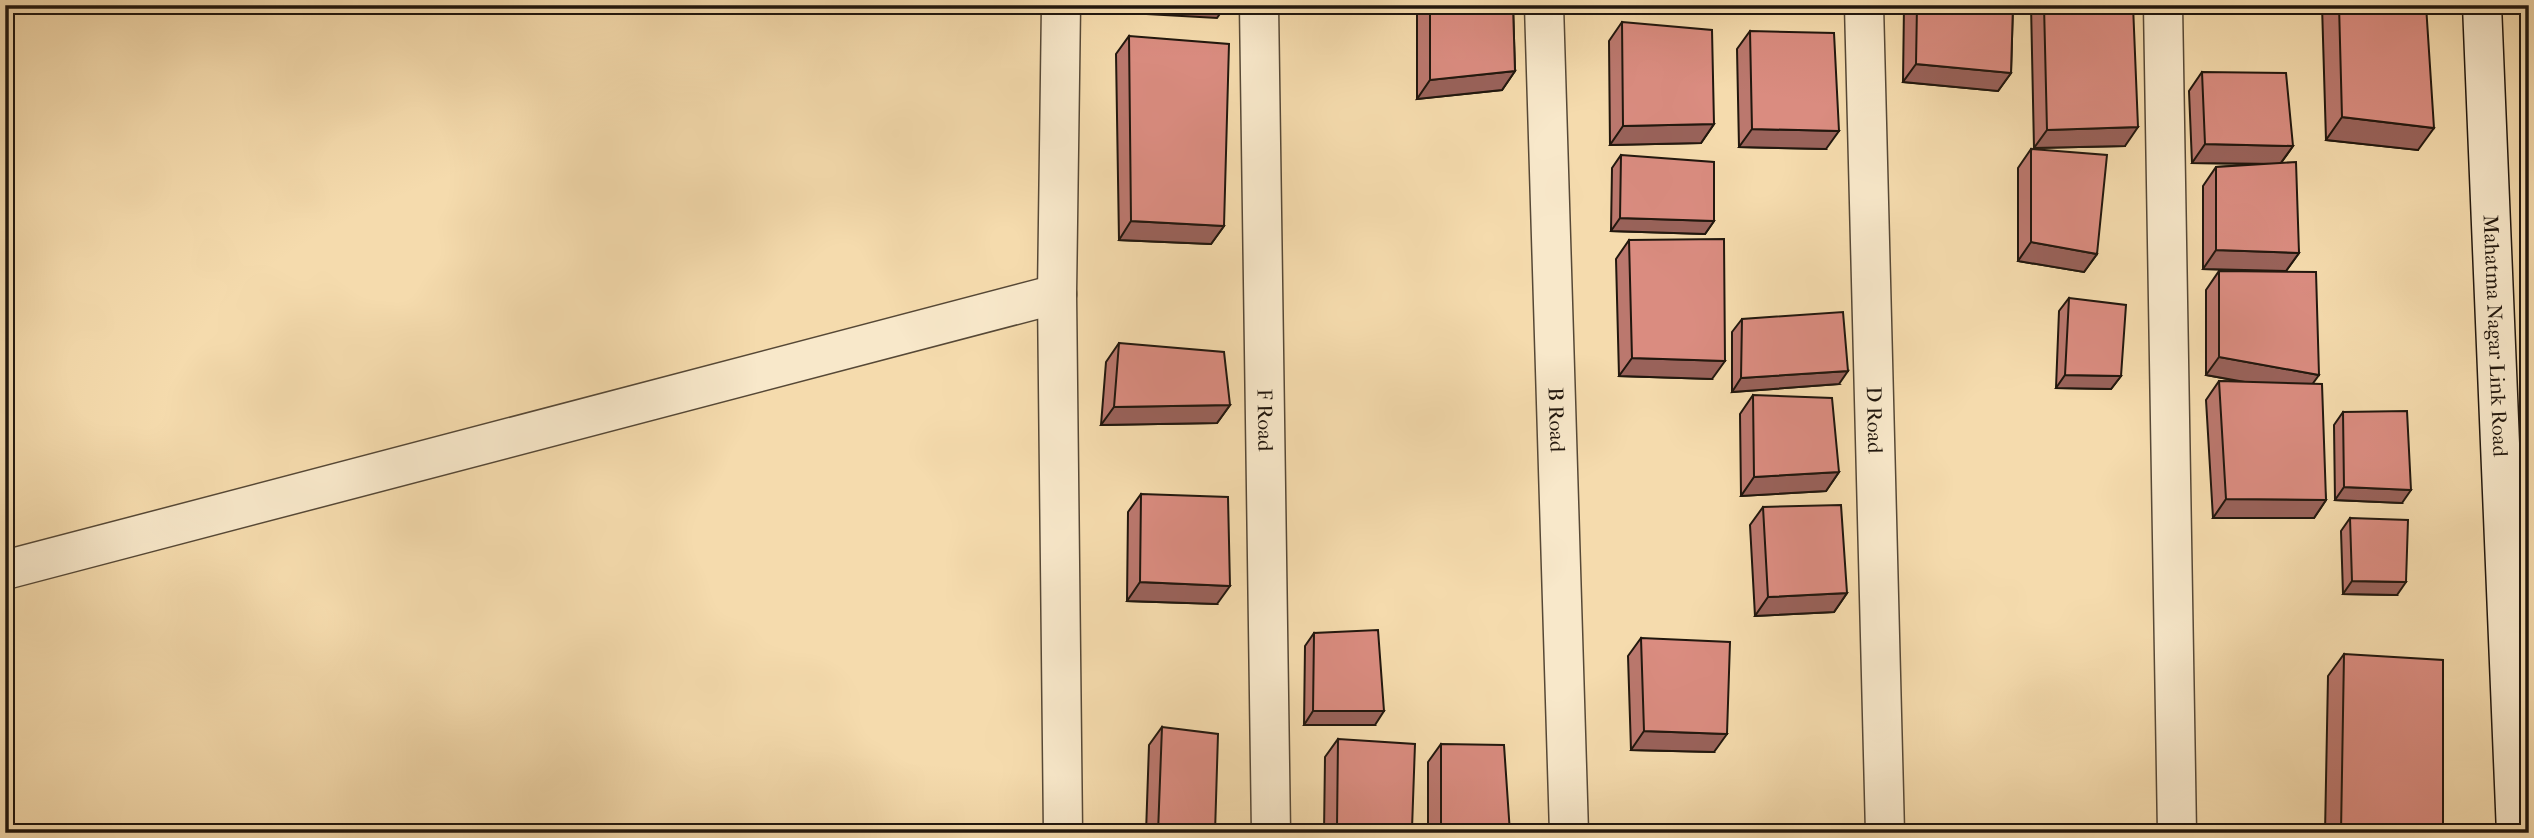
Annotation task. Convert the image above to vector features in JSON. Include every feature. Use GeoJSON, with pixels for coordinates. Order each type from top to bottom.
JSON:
{"type":"FeatureCollection","features":[{"type":"Feature","properties":{"kind":"street"},"geometry":{"type":"LineString","coordinates":[[1061,5],[1058,294],[1063,833]]}},
{"type":"Feature","properties":{"kind":"street","name":"F Road"},"geometry":{"type":"LineString","coordinates":[[1259,5],[1271,833]]}},
{"type":"Feature","properties":{"kind":"street","name":"B Road"},"geometry":{"type":"LineString","coordinates":[[1544,5],[1569,833]]}},
{"type":"Feature","properties":{"kind":"street","name":"D Road"},"geometry":{"type":"LineString","coordinates":[[1864,5],[1885,833]]}},
{"type":"Feature","properties":{"kind":"street"},"geometry":{"type":"LineString","coordinates":[[2163,5],[2177,833]]}},
{"type":"Feature","properties":{"kind":"street","name":"Mahatma Nagar Link Road"},"geometry":{"type":"LineString","coordinates":[[2483,5],[2516,833]]}},
{"type":"Feature","properties":{"kind":"street"},"geometry":{"type":"LineString","coordinates":[[5,570],[1058,294]]}},
{"type":"Feature","properties":{"kind":"building"},"geometry":{"type":"Polygon","coordinates":[[[1430,5],[1513,5],[1515,71],[1430,80],[1430,5]]]}},
{"type":"Feature","properties":{"kind":"building"},"geometry":{"type":"Polygon","coordinates":[[[1917,5],[2013,5],[2011,73],[1916,64],[1917,5]]]}},
{"type":"Feature","properties":{"kind":"building"},"geometry":{"type":"Polygon","coordinates":[[[2044,5],[2133,5],[2138,127],[2047,130],[2044,5]]]}},
{"type":"Feature","properties":{"kind":"building"},"geometry":{"type":"Polygon","coordinates":[[[2339,5],[2426,5],[2434,128],[2342,117],[2339,5]]]}},
{"type":"Feature","properties":{"kind":"building"},"geometry":{"type":"Polygon","coordinates":[[[1622,22],[1712,30],[1714,124],[1623,126],[1622,22]]]}},
{"type":"Feature","properties":{"kind":"building"},"geometry":{"type":"Polygon","coordinates":[[[1750,31],[1834,33],[1839,131],[1752,129],[1750,31]]]}},
{"type":"Feature","properties":{"kind":"building"},"geometry":{"type":"Polygon","coordinates":[[[1129,36],[1229,44],[1224,226],[1131,221],[1129,36]]]}},
{"type":"Feature","properties":{"kind":"building"},"geometry":{"type":"Polygon","coordinates":[[[2202,72],[2286,73],[2293,146],[2205,144],[2202,72]]]}},
{"type":"Feature","properties":{"kind":"building"},"geometry":{"type":"Polygon","coordinates":[[[2031,149],[2107,155],[2097,254],[2031,242],[2031,149]]]}},
{"type":"Feature","properties":{"kind":"building"},"geometry":{"type":"Polygon","coordinates":[[[1621,155],[1714,162],[1714,221],[1620,218],[1621,155]]]}},
{"type":"Feature","properties":{"kind":"building"},"geometry":{"type":"Polygon","coordinates":[[[2296,162],[2299,253],[2216,250],[2216,167],[2296,162]]]}},
{"type":"Feature","properties":{"kind":"building"},"geometry":{"type":"Polygon","coordinates":[[[1724,239],[1725,361],[1632,358],[1629,240],[1724,239]]]}},
{"type":"Feature","properties":{"kind":"building"},"geometry":{"type":"Polygon","coordinates":[[[2219,271],[2316,272],[2319,375],[2219,357],[2219,271]]]}},
{"type":"Feature","properties":{"kind":"building"},"geometry":{"type":"Polygon","coordinates":[[[2069,298],[2126,305],[2121,376],[2065,375],[2069,298]]]}},
{"type":"Feature","properties":{"kind":"building"},"geometry":{"type":"Polygon","coordinates":[[[1843,312],[1848,371],[1741,378],[1742,319],[1843,312]]]}},
{"type":"Feature","properties":{"kind":"building"},"geometry":{"type":"Polygon","coordinates":[[[1119,343],[1224,352],[1230,405],[1114,407],[1119,343]]]}},
{"type":"Feature","properties":{"kind":"building"},"geometry":{"type":"Polygon","coordinates":[[[2219,381],[2322,384],[2326,500],[2226,499],[2219,381]]]}},
{"type":"Feature","properties":{"kind":"building"},"geometry":{"type":"Polygon","coordinates":[[[1753,395],[1832,398],[1839,472],[1754,477],[1753,395]]]}},
{"type":"Feature","properties":{"kind":"building"},"geometry":{"type":"Polygon","coordinates":[[[2407,411],[2411,490],[2344,487],[2343,412],[2407,411]]]}},
{"type":"Feature","properties":{"kind":"building"},"geometry":{"type":"Polygon","coordinates":[[[1141,494],[1228,497],[1230,586],[1140,582],[1141,494]]]}},
{"type":"Feature","properties":{"kind":"building"},"geometry":{"type":"Polygon","coordinates":[[[1841,505],[1847,593],[1768,597],[1763,507],[1841,505]]]}},
{"type":"Feature","properties":{"kind":"building"},"geometry":{"type":"Polygon","coordinates":[[[2350,518],[2408,520],[2406,582],[2352,581],[2350,518]]]}},
{"type":"Feature","properties":{"kind":"building"},"geometry":{"type":"Polygon","coordinates":[[[1378,630],[1384,711],[1313,711],[1314,633],[1378,630]]]}},
{"type":"Feature","properties":{"kind":"building"},"geometry":{"type":"Polygon","coordinates":[[[1641,638],[1730,642],[1727,734],[1644,731],[1641,638]]]}},
{"type":"Feature","properties":{"kind":"building"},"geometry":{"type":"Polygon","coordinates":[[[2344,654],[2443,660],[2443,833],[2341,833],[2344,654]]]}},
{"type":"Feature","properties":{"kind":"building"},"geometry":{"type":"Polygon","coordinates":[[[1162,727],[1218,734],[1215,833],[1158,833],[1162,727]]]}},
{"type":"Feature","properties":{"kind":"building"},"geometry":{"type":"Polygon","coordinates":[[[1338,739],[1415,744],[1412,829],[1337,827],[1338,739]]]}},
{"type":"Feature","properties":{"kind":"building"},"geometry":{"type":"Polygon","coordinates":[[[1441,744],[1504,745],[1510,833],[1441,833],[1441,744]]]}}]}
